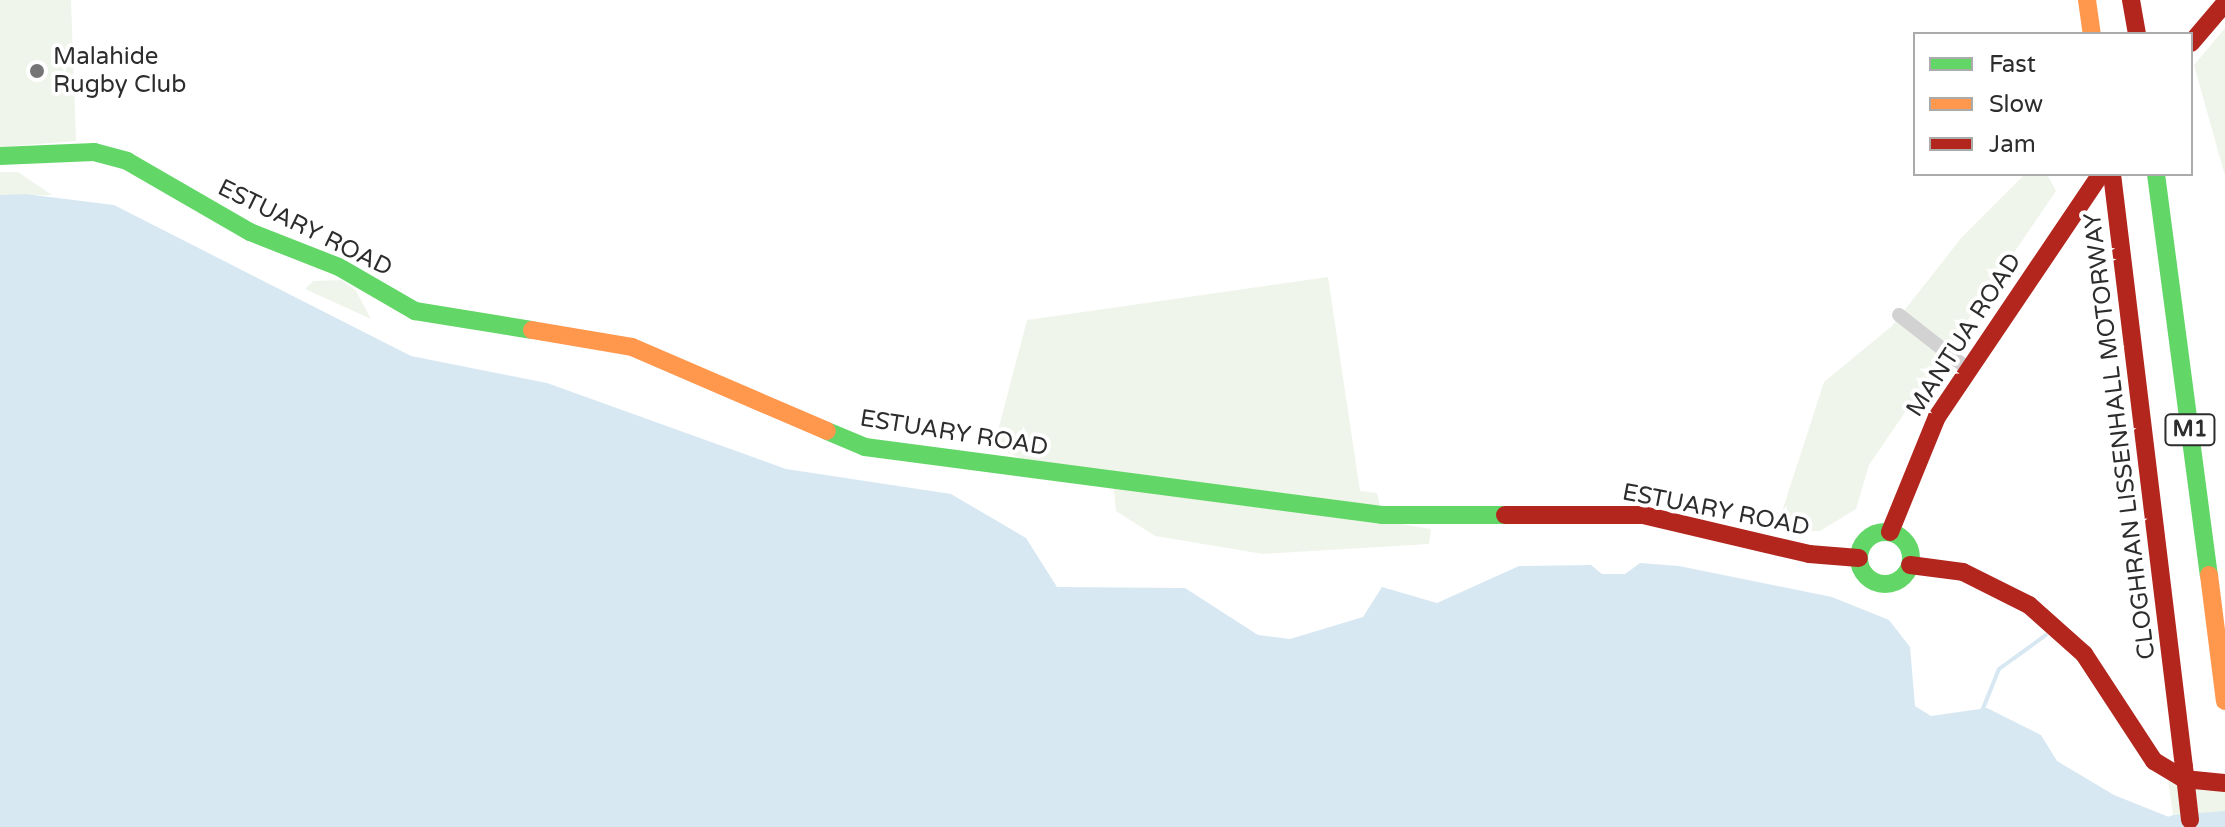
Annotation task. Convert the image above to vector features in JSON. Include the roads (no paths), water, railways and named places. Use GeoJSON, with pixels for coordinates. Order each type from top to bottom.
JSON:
{"type":"FeatureCollection","features":[{"type":"Feature","properties":{"kind":"main road"},"geometry":{"type":"LineString","coordinates":[[2087,0],[2092,32]]}},
{"type":"Feature","properties":{"kind":"main road"},"geometry":{"type":"LineString","coordinates":[[2131,0],[2137,32]]}},
{"type":"Feature","properties":{"kind":"main road"},"geometry":{"type":"LineString","coordinates":[[2193,41],[2225,3]]}},
{"type":"Feature","properties":{"kind":"main road","name":"ESTUARY ROAD"},"geometry":{"type":"LineString","coordinates":[[0,156],[94,152],[127,161],[250,232],[339,267],[415,311],[632,347],[817,432],[865,447],[1382,515],[1643,515],[1809,554],[1859,558]]}},
{"type":"Feature","properties":{"kind":"main road","name":"MANTUA ROAD"},"geometry":{"type":"LineString","coordinates":[[1890,532],[1906,478],[1968,369],[2100,176]]}},
{"type":"Feature","properties":{"kind":"main road","name":"CLOGHRAN LISSENHALL MOTORWAY"},"geometry":{"type":"LineString","coordinates":[[2112,176],[2191,827]]}},
{"type":"Feature","properties":{"kind":"main road","name":"M1"},"geometry":{"type":"LineString","coordinates":[[2156,176],[2224,694]]}},
{"type":"Feature","properties":{"kind":"main road"},"geometry":{"type":"LineString","coordinates":[[1910,565],[1905,541],[1890,532],[1872,536],[1859,558],[1870,579],[1886,584],[1910,565],[1963,572],[2029,605],[2084,654],[2154,761],[2184,779],[2225,783]]}},
{"type":"Feature","properties":{"kind":"street"},"geometry":{"type":"LineString","coordinates":[[1899,315],[1968,369]]}},
{"type":"Feature","properties":{"kind":"waterway"},"geometry":{"type":"LineString","coordinates":[[1982,711],[1999,669],[2046,635]]}},
{"type":"Feature","properties":{"kind":"waterway"},"geometry":{"type":"LineString","coordinates":[[2175,827],[2225,823]]}},
{"type":"Feature","properties":{"kind":"place","name":"Malahide Rugby Club"},"geometry":{"type":"Point","coordinates":[37,71]}}]}
